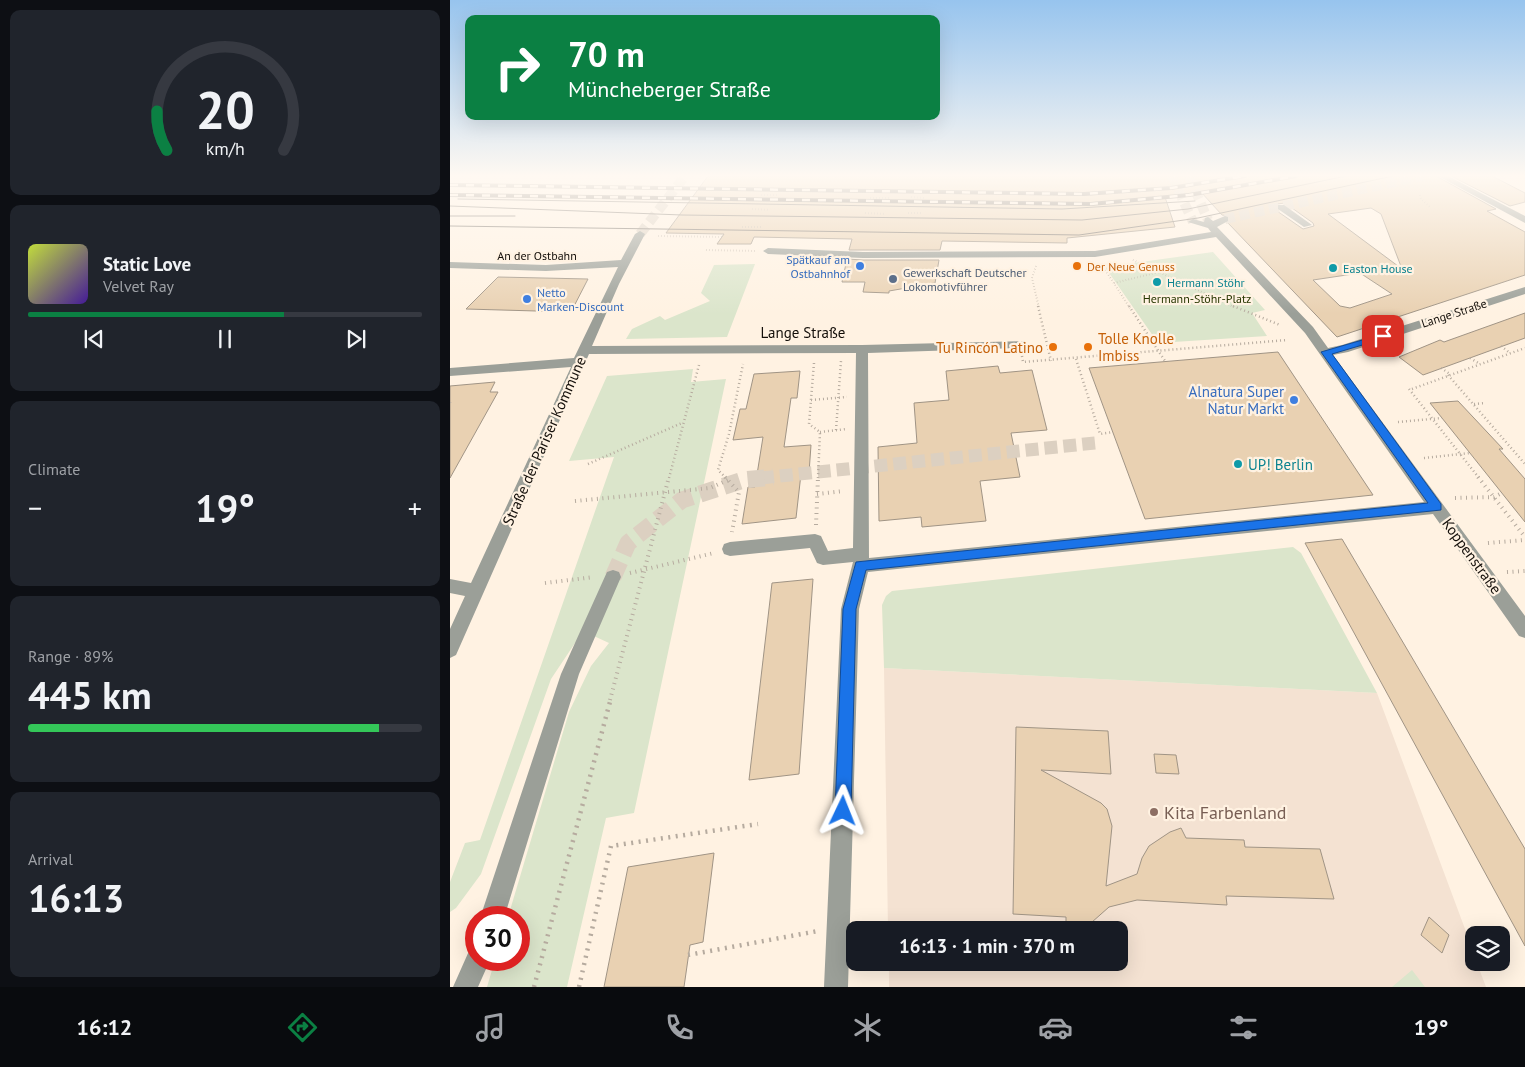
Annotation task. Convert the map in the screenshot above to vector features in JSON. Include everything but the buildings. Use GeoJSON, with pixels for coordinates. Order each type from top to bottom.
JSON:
{"type":"FeatureCollection","features":[{"type":"Feature","properties":{"kind":"street"},"geometry":{"type":"LineString","coordinates":[[1193,222],[1213,227]]}},
{"type":"Feature","properties":{"kind":"street"},"geometry":{"type":"LineString","coordinates":[[768,251],[864,255],[1037,256],[1095,254],[1115,251],[1213,227],[1220,222]]}},
{"type":"Feature","properties":{"kind":"street"},"geometry":{"type":"LineString","coordinates":[[1303,222],[1307,225]]}},
{"type":"Feature","properties":{"kind":"street","name":"Koppenstraße"},"geometry":{"type":"LineString","coordinates":[[1213,227],[1309,330],[1525,630]]}},
{"type":"Feature","properties":{"kind":"street","name":"Straße der Pariser Kommune"},"geometry":{"type":"LineString","coordinates":[[450,649],[624,264],[640,234]]}},
{"type":"Feature","properties":{"kind":"street","name":"An der Ostbahn"},"geometry":{"type":"LineString","coordinates":[[450,266],[559,268],[624,264]]}},
{"type":"Feature","properties":{"kind":"street","name":"Lange Straße"},"geometry":{"type":"LineString","coordinates":[[1325,352],[1344,349],[1525,290]]}},
{"type":"Feature","properties":{"kind":"street","name":"Lange Straße"},"geometry":{"type":"LineString","coordinates":[[450,372],[583,356],[612,348],[862,349],[1020,344]]}},
{"type":"Feature","properties":{"kind":"street"},"geometry":{"type":"LineString","coordinates":[[836,987],[850,609],[860,560],[860,395],[862,349]]}},
{"type":"Feature","properties":{"kind":"street"},"geometry":{"type":"LineString","coordinates":[[730,549],[815,541],[823,558],[860,560],[1437,507]]}},
{"type":"Feature","properties":{"kind":"street"},"geometry":{"type":"LineString","coordinates":[[496,906],[570,674],[612,577]]}},
{"type":"Feature","properties":{"kind":"street"},"geometry":{"type":"LineString","coordinates":[[450,586],[476,591]]}},
{"type":"Feature","properties":{"kind":"street"},"geometry":{"type":"LineString","coordinates":[[465,987],[473,971]]}},
{"type":"Feature","properties":{"kind":"path"},"geometry":{"type":"LineString","coordinates":[[743,226],[761,226]]}},
{"type":"Feature","properties":{"kind":"path"},"geometry":{"type":"LineString","coordinates":[[658,236],[722,237]]}},
{"type":"Feature","properties":{"kind":"path"},"geometry":{"type":"LineString","coordinates":[[721,250],[725,244]]}},
{"type":"Feature","properties":{"kind":"path"},"geometry":{"type":"LineString","coordinates":[[706,250],[768,251]]}},
{"type":"Feature","properties":{"kind":"path"},"geometry":{"type":"LineString","coordinates":[[1115,251],[1243,311],[1280,325]]}},
{"type":"Feature","properties":{"kind":"path"},"geometry":{"type":"LineString","coordinates":[[1095,254],[1165,361]]}},
{"type":"Feature","properties":{"kind":"path"},"geometry":{"type":"LineString","coordinates":[[1037,256],[1032,278],[1051,361]]}},
{"type":"Feature","properties":{"kind":"path"},"geometry":{"type":"LineString","coordinates":[[1114,283],[1159,272]]}},
{"type":"Feature","properties":{"kind":"path"},"geometry":{"type":"LineString","coordinates":[[1023,362],[1287,340]]}},
{"type":"Feature","properties":{"kind":"path"},"geometry":{"type":"LineString","coordinates":[[1501,346],[1510,353]]}},
{"type":"Feature","properties":{"kind":"path"},"geometry":{"type":"LineString","coordinates":[[1488,543],[1525,538],[1410,389],[1525,348]]}},
{"type":"Feature","properties":{"kind":"path"},"geometry":{"type":"LineString","coordinates":[[1470,358],[1480,364]]}},
{"type":"Feature","properties":{"kind":"path"},"geometry":{"type":"LineString","coordinates":[[1076,359],[1100,434],[1113,432]]}},
{"type":"Feature","properties":{"kind":"path"},"geometry":{"type":"LineString","coordinates":[[814,361],[809,424],[820,432],[860,427]]}},
{"type":"Feature","properties":{"kind":"path"},"geometry":{"type":"LineString","coordinates":[[836,430],[841,361]]}},
{"type":"Feature","properties":{"kind":"path"},"geometry":{"type":"LineString","coordinates":[[643,572],[730,549],[739,492],[718,470],[729,434],[743,364]]}},
{"type":"Feature","properties":{"kind":"path"},"geometry":{"type":"LineString","coordinates":[[534,987],[682,422],[699,366]]}},
{"type":"Feature","properties":{"kind":"path"},"geometry":{"type":"LineString","coordinates":[[1441,368],[1525,464]]}},
{"type":"Feature","properties":{"kind":"path"},"geometry":{"type":"LineString","coordinates":[[811,400],[860,395]]}},
{"type":"Feature","properties":{"kind":"path"},"geometry":{"type":"LineString","coordinates":[[1473,404],[1485,403]]}},
{"type":"Feature","properties":{"kind":"path"},"geometry":{"type":"LineString","coordinates":[[1398,422],[1442,418]]}},
{"type":"Feature","properties":{"kind":"path"},"geometry":{"type":"LineString","coordinates":[[588,464],[682,422]]}},
{"type":"Feature","properties":{"kind":"path"},"geometry":{"type":"LineString","coordinates":[[815,541],[820,432]]}},
{"type":"Feature","properties":{"kind":"path"},"geometry":{"type":"LineString","coordinates":[[1424,458],[1470,453]]}},
{"type":"Feature","properties":{"kind":"path"},"geometry":{"type":"LineString","coordinates":[[575,501],[710,488],[728,480]]}},
{"type":"Feature","properties":{"kind":"path"},"geometry":{"type":"LineString","coordinates":[[817,494],[860,490]]}},
{"type":"Feature","properties":{"kind":"path"},"geometry":{"type":"LineString","coordinates":[[1454,498],[1494,496],[1502,493]]}},
{"type":"Feature","properties":{"kind":"path"},"geometry":{"type":"LineString","coordinates":[[1507,572],[1525,570]]}},
{"type":"Feature","properties":{"kind":"path"},"geometry":{"type":"LineString","coordinates":[[580,987],[611,846],[758,824]]}},
{"type":"Feature","properties":{"kind":"path"},"geometry":{"type":"LineString","coordinates":[[688,955],[838,927]]}},
{"type":"Feature","properties":{"kind":"shaded area","name":"Kita Farbenland"},"geometry":{"type":"Polygon","coordinates":[[[884,668],[1377,693],[1465,929],[1465,971],[1480,971],[1486,987],[889,987],[889,971],[1128,971],[1128,921],[888,921],[884,668]]]}},
{"type":"Feature","properties":{"kind":"green space","name":"Hermann-Stöhr-Platz"},"geometry":{"type":"Polygon","coordinates":[[[1213,252],[1265,310],[1252,313],[1267,336],[1158,343],[1105,267],[1213,252]]]}},
{"type":"Feature","properties":{"kind":"green space"},"geometry":{"type":"Polygon","coordinates":[[[755,264],[727,337],[626,339],[632,329],[660,316],[665,320],[710,301],[701,293],[714,265],[755,264]]]}},
{"type":"Feature","properties":{"kind":"green space"},"geometry":{"type":"Polygon","coordinates":[[[693,369],[691,382],[726,379],[634,813],[606,818],[567,987],[487,987],[492,971],[530,971],[530,906],[511,906],[569,712],[591,666],[609,643],[583,631],[551,679],[481,874],[456,908],[450,912],[450,882],[465,843],[480,840],[614,457],[569,461],[607,376],[693,369]]]}},
{"type":"Feature","properties":{"kind":"green space"},"geometry":{"type":"Polygon","coordinates":[[[1293,547],[1301,553],[1377,693],[884,668],[882,605],[886,596],[892,591],[1293,547]]]}},
{"type":"Feature","properties":{"kind":"green space"},"geometry":{"type":"Polygon","coordinates":[[[1412,970],[1425,987],[1392,987],[1412,970]]]}},
{"type":"Feature","properties":{"kind":"tunnel"},"geometry":{"type":"LineString","coordinates":[[640,234],[649,222]]}},
{"type":"Feature","properties":{"kind":"tunnel"},"geometry":{"type":"LineString","coordinates":[[761,478],[1095,443]]}},
{"type":"Feature","properties":{"kind":"tunnel"},"geometry":{"type":"LineString","coordinates":[[613,577],[628,543],[682,500],[743,480],[773,477]]}},
{"type":"Feature","properties":{"kind":"tram line"},"geometry":{"type":"LineString","coordinates":[[450,226],[1079,235],[1170,222]]}},
{"type":"Feature","properties":{"kind":"place","name":"Spätkauf am Ostbahnhof"},"geometry":{"type":"Point","coordinates":[860,266]}},
{"type":"Feature","properties":{"kind":"place","name":"Der Neue Genuss"},"geometry":{"type":"Point","coordinates":[1077,266]}},
{"type":"Feature","properties":{"kind":"place","name":"Easton House"},"geometry":{"type":"Point","coordinates":[1333,268]}},
{"type":"Feature","properties":{"kind":"place","name":"Gewerkschaft Deutscher Lokomotivführer"},"geometry":{"type":"Point","coordinates":[893,279]}},
{"type":"Feature","properties":{"kind":"place","name":"Hermann Stöhr"},"geometry":{"type":"Point","coordinates":[1157,282]}},
{"type":"Feature","properties":{"kind":"place","name":"Netto Marken-Discount"},"geometry":{"type":"Point","coordinates":[527,299]}},
{"type":"Feature","properties":{"kind":"place","name":"Tu Rincón Latino"},"geometry":{"type":"Point","coordinates":[1053,347]}},
{"type":"Feature","properties":{"kind":"place","name":"Tolle Knolle Imbiss"},"geometry":{"type":"Point","coordinates":[1088,347]}},
{"type":"Feature","properties":{"kind":"place","name":"Alnatura Super Natur Markt"},"geometry":{"type":"Point","coordinates":[1294,400]}},
{"type":"Feature","properties":{"kind":"place","name":"UP! Berlin"},"geometry":{"type":"Point","coordinates":[1238,464]}},
{"type":"Feature","properties":{"kind":"place","name":"Kita Farbenland"},"geometry":{"type":"Point","coordinates":[1154,812]}},
{"type":"Feature","properties":{"kind":"route"},"geometry":{"type":"LineString","coordinates":[[843,811],[850,609],[861,566],[1437,507],[1325,352],[1344,349],[1383,336]]}}]}
